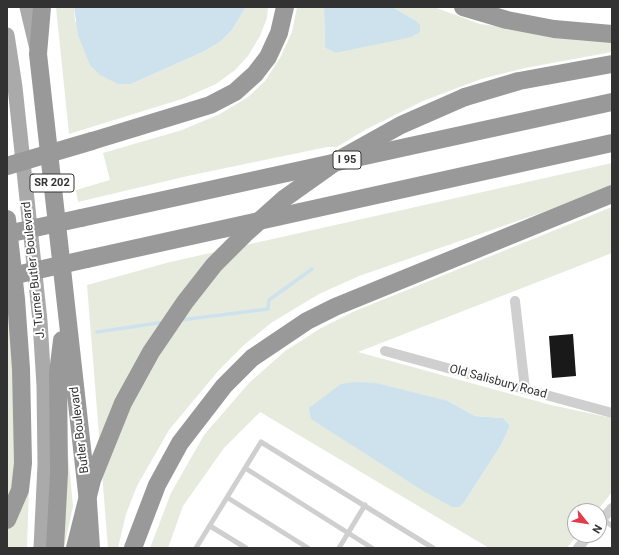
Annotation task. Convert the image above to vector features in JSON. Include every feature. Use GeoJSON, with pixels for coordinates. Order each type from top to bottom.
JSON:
{"type":"FeatureCollection","features":[{"type":"Feature","properties":{"kind":"highway"},"geometry":{"type":"LineString","coordinates":[[38,54],[42,7]]}},
{"type":"Feature","properties":{"kind":"highway"},"geometry":{"type":"LineString","coordinates":[[7,166],[210,105],[234,92],[255,74],[268,57],[279,32],[285,7]]}},
{"type":"Feature","properties":{"kind":"highway"},"geometry":{"type":"LineString","coordinates":[[463,7],[507,20],[554,29],[612,34]]}},
{"type":"Feature","properties":{"kind":"highway","name":"SR 202"},"geometry":{"type":"LineString","coordinates":[[38,54],[66,313]]}},
{"type":"Feature","properties":{"kind":"highway"},"geometry":{"type":"LineString","coordinates":[[75,548],[92,480],[123,403],[151,352],[185,302],[214,265],[247,232],[285,198],[340,159],[401,125],[465,97],[519,81],[612,64]]}},
{"type":"Feature","properties":{"kind":"highway","name":"I 95"},"geometry":{"type":"LineString","coordinates":[[7,234],[612,102]]}},
{"type":"Feature","properties":{"kind":"highway"},"geometry":{"type":"LineString","coordinates":[[7,277],[612,144]]}},
{"type":"Feature","properties":{"kind":"highway"},"geometry":{"type":"LineString","coordinates":[[134,548],[157,485],[180,443],[224,386],[252,358],[300,325],[335,308],[612,194]]}},
{"type":"Feature","properties":{"kind":"highway"},"geometry":{"type":"LineString","coordinates":[[7,219],[16,300],[21,369],[23,450],[20,490],[7,520]]}},
{"type":"Feature","properties":{"kind":"highway"},"geometry":{"type":"LineString","coordinates":[[55,548],[59,473],[58,373],[66,313]]}},
{"type":"Feature","properties":{"kind":"highway","name":"Butler Boulevard"},"geometry":{"type":"LineString","coordinates":[[66,313],[88,494],[91,548]]}},
{"type":"Feature","properties":{"kind":"main road","name":"SR 202"},"geometry":{"type":"LineString","coordinates":[[27,7],[38,54]]}},
{"type":"Feature","properties":{"kind":"main road","name":"J. Turner Butler Boulevard"},"geometry":{"type":"LineString","coordinates":[[7,35],[18,110],[40,321],[44,386],[45,464],[41,548]]}},
{"type":"Feature","properties":{"kind":"street"},"geometry":{"type":"LineString","coordinates":[[515,301],[525,389]]}},
{"type":"Feature","properties":{"kind":"street","name":"Old Salisbury Road"},"geometry":{"type":"LineString","coordinates":[[385,351],[612,413]]}},
{"type":"Feature","properties":{"kind":"lane"},"geometry":{"type":"LineString","coordinates":[[196,548],[261,442],[433,548]]}},
{"type":"Feature","properties":{"kind":"lane"},"geometry":{"type":"LineString","coordinates":[[245,468],[372,548]]}},
{"type":"Feature","properties":{"kind":"lane"},"geometry":{"type":"LineString","coordinates":[[228,498],[308,548]]}},
{"type":"Feature","properties":{"kind":"lane"},"geometry":{"type":"LineString","coordinates":[[339,548],[365,505]]}},
{"type":"Feature","properties":{"kind":"lane"},"geometry":{"type":"LineString","coordinates":[[210,526],[246,548]]}},
{"type":"Feature","properties":{"kind":"shaded area"},"geometry":{"type":"Polygon","coordinates":[[[56,7],[74,7],[75,21],[131,84],[205,51],[221,41],[232,30],[246,7],[268,7],[267,18],[260,36],[248,56],[235,70],[216,84],[182,99],[69,134],[56,7]]]}},
{"type":"Feature","properties":{"kind":"shaded area"},"geometry":{"type":"Polygon","coordinates":[[[297,7],[324,7],[325,48],[336,53],[416,35],[415,20],[392,7],[434,7],[480,24],[612,42],[612,52],[525,68],[481,79],[423,101],[365,130],[337,147],[327,147],[192,175],[78,202],[76,190],[110,180],[103,153],[182,130],[220,114],[248,97],[265,81],[281,56],[292,32],[297,7]]]}},
{"type":"Feature","properties":{"kind":"shaded area"},"geometry":{"type":"Polygon","coordinates":[[[612,163],[612,186],[555,208],[359,276],[319,294],[271,323],[244,345],[219,370],[169,430],[137,486],[126,514],[118,548],[108,548],[87,285],[170,262],[612,163]]]}},
{"type":"Feature","properties":{"kind":"shaded area"},"geometry":{"type":"Polygon","coordinates":[[[612,207],[612,253],[358,352],[551,405],[612,418],[612,492],[603,503],[567,503],[567,543],[571,543],[567,548],[489,548],[260,412],[224,448],[183,506],[168,548],[150,548],[171,493],[204,435],[249,383],[285,351],[321,328],[355,311],[612,207]],[[448,401],[465,501],[501,445],[510,426],[503,418],[475,416],[448,401]]]}},
{"type":"Feature","properties":{"kind":"shaded area"},"geometry":{"type":"Polygon","coordinates":[[[11,300],[17,469],[7,508],[7,301],[11,300]]]}},
{"type":"Feature","properties":{"kind":"shaded area"},"geometry":{"type":"Polygon","coordinates":[[[27,333],[31,426],[27,548],[7,548],[7,531],[12,522],[27,333]]]}},
{"type":"Feature","properties":{"kind":"shaded area"},"geometry":{"type":"Polygon","coordinates":[[[67,444],[73,506],[64,548],[67,444]]]}},
{"type":"Feature","properties":{"kind":"water"},"geometry":{"type":"Polygon","coordinates":[[[74,7],[246,7],[232,30],[221,41],[205,51],[131,84],[118,84],[100,75],[90,65],[78,35],[74,7]]]}},
{"type":"Feature","properties":{"kind":"water"},"geometry":{"type":"Polygon","coordinates":[[[324,7],[392,7],[415,20],[420,25],[420,32],[412,37],[336,53],[325,48],[324,7]]]}},
{"type":"Feature","properties":{"kind":"water"},"geometry":{"type":"Polygon","coordinates":[[[356,382],[376,383],[448,401],[475,416],[503,418],[510,426],[501,445],[465,501],[459,507],[452,507],[425,492],[311,419],[309,408],[341,384],[356,382]]]}},
{"type":"Feature","properties":{"kind":"building"},"geometry":{"type":"Polygon","coordinates":[[[573,334],[576,376],[552,378],[549,336],[573,334]]]}},
{"type":"Feature","properties":{"kind":"waterway"},"geometry":{"type":"LineString","coordinates":[[181,320],[268,309],[269,300],[312,269]]}},
{"type":"Feature","properties":{"kind":"waterway"},"geometry":{"type":"LineString","coordinates":[[97,332],[165,322]]}}]}
